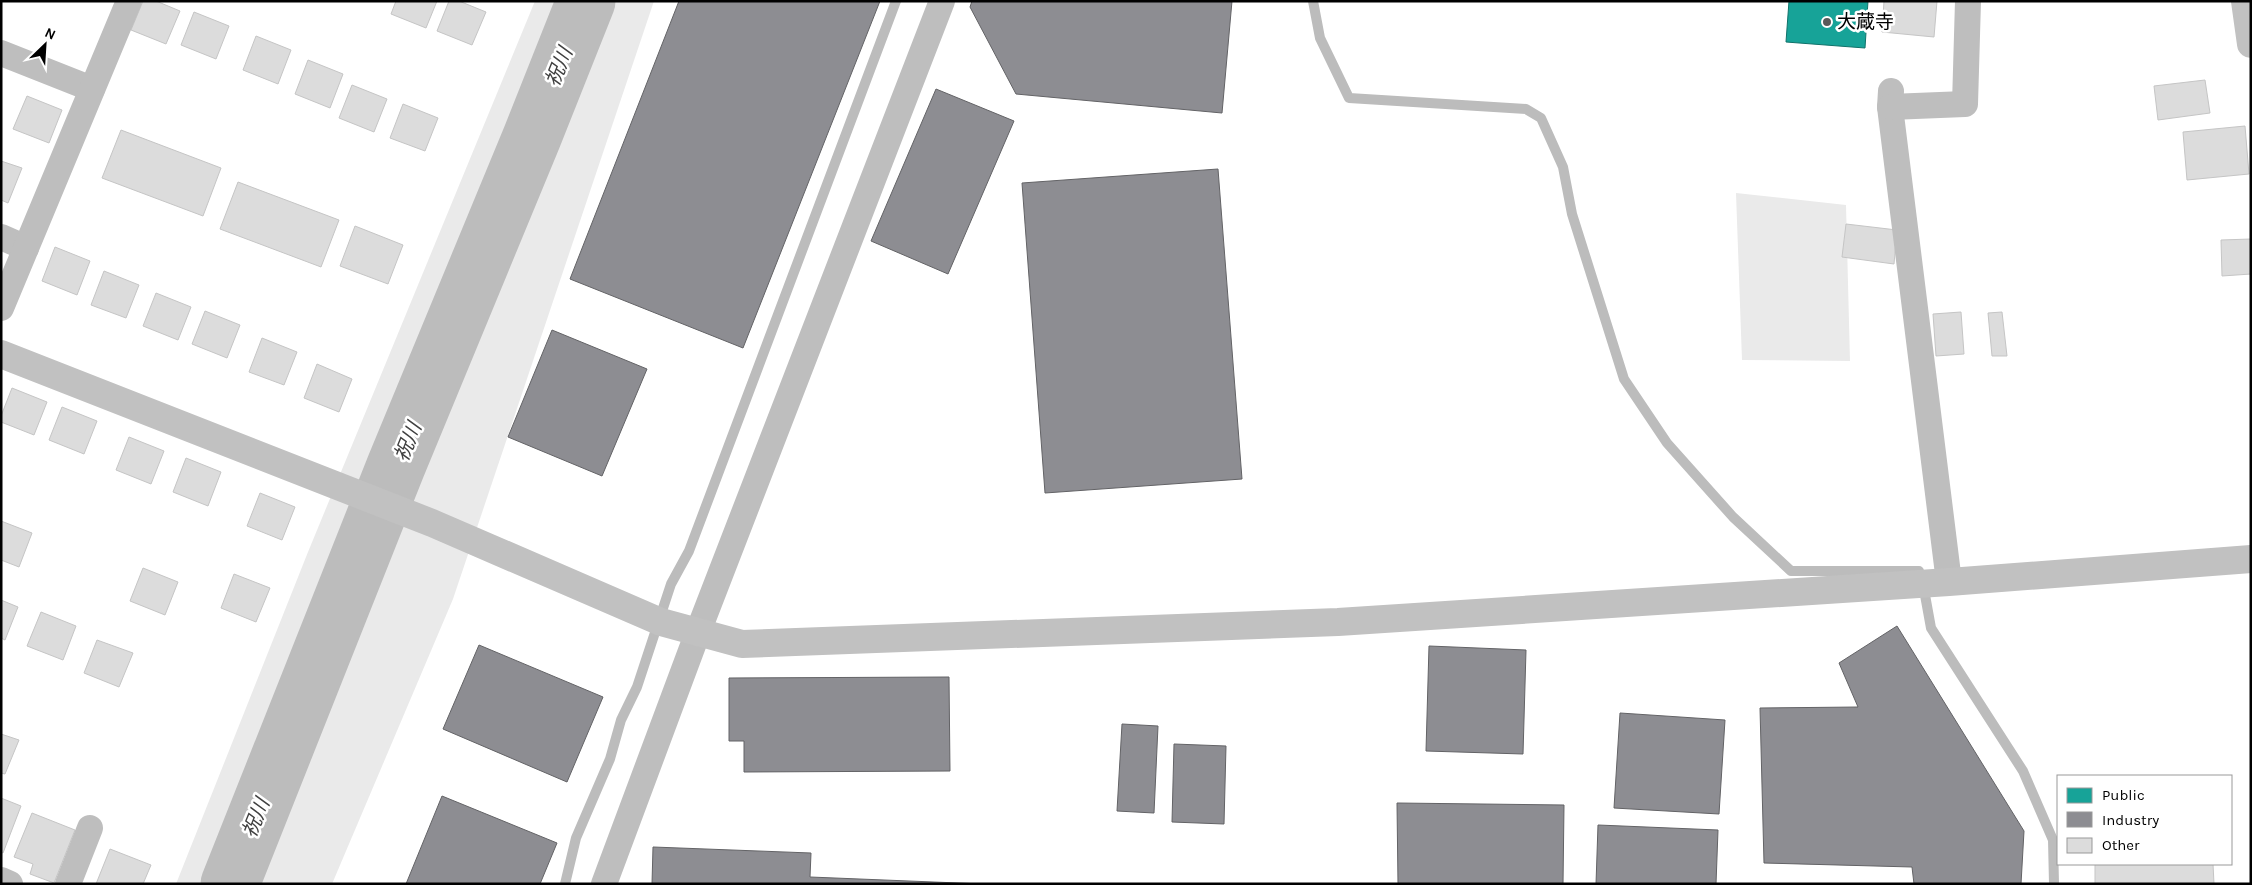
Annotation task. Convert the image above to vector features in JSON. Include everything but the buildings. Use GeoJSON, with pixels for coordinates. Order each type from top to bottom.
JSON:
{"type":"FeatureCollection","features":[{"type":"Feature","properties":{"kind":"street"},"geometry":{"type":"LineString","coordinates":[[1,308],[129,1]]}},
{"type":"Feature","properties":{"kind":"street"},"geometry":{"type":"LineString","coordinates":[[604,884],[698,632],[942,1]]}},
{"type":"Feature","properties":{"kind":"street"},"geometry":{"type":"LineString","coordinates":[[1949,582],[1891,99],[1965,104],[1968,1]]}},
{"type":"Feature","properties":{"kind":"street"},"geometry":{"type":"LineString","coordinates":[[2245,1],[2251,44]]}},
{"type":"Feature","properties":{"kind":"street"},"geometry":{"type":"LineString","coordinates":[[1,53],[92,89]]}},
{"type":"Feature","properties":{"kind":"street"},"geometry":{"type":"LineString","coordinates":[[1,237],[26,248]]}},
{"type":"Feature","properties":{"kind":"street"},"geometry":{"type":"LineString","coordinates":[[1,354],[432,523],[661,622],[742,644],[1338,622],[1949,582],[2251,559]]}},
{"type":"Feature","properties":{"kind":"street"},"geometry":{"type":"LineString","coordinates":[[68,884],[90,828]]}},
{"type":"Feature","properties":{"kind":"street"},"geometry":{"type":"LineString","coordinates":[[1,880],[10,884]]}},
{"type":"Feature","properties":{"kind":"shaded area"},"geometry":{"type":"Polygon","coordinates":[[[535,1],[654,1],[453,599],[332,884],[176,884],[308,552],[535,1]]]}},
{"type":"Feature","properties":{"kind":"shaded area"},"geometry":{"type":"Polygon","coordinates":[[[1736,193],[1846,205],[1850,361],[1742,360],[1736,193]]]}},
{"type":"Feature","properties":{"kind":"waterway","name":"祝川"},"geometry":{"type":"LineString","coordinates":[[230,884],[396,466],[586,1]]}},
{"type":"Feature","properties":{"kind":"waterway"},"geometry":{"type":"LineString","coordinates":[[565,884],[576,838],[610,759],[621,720],[637,687],[671,584],[689,551],[896,1]]}},
{"type":"Feature","properties":{"kind":"waterway"},"geometry":{"type":"LineString","coordinates":[[1313,1],[1320,38],[1349,98],[1526,109],[1541,118],[1563,167],[1572,214],[1624,379],[1667,443],[1733,517],[1791,571],[1919,571]]}},
{"type":"Feature","properties":{"kind":"waterway"},"geometry":{"type":"LineString","coordinates":[[1923,584],[1931,628],[2023,771],[2053,840],[2054,884]]}},
{"type":"Feature","properties":{"kind":"place","name":"大蔵寺"},"geometry":{"type":"Point","coordinates":[1827,22]}}]}
